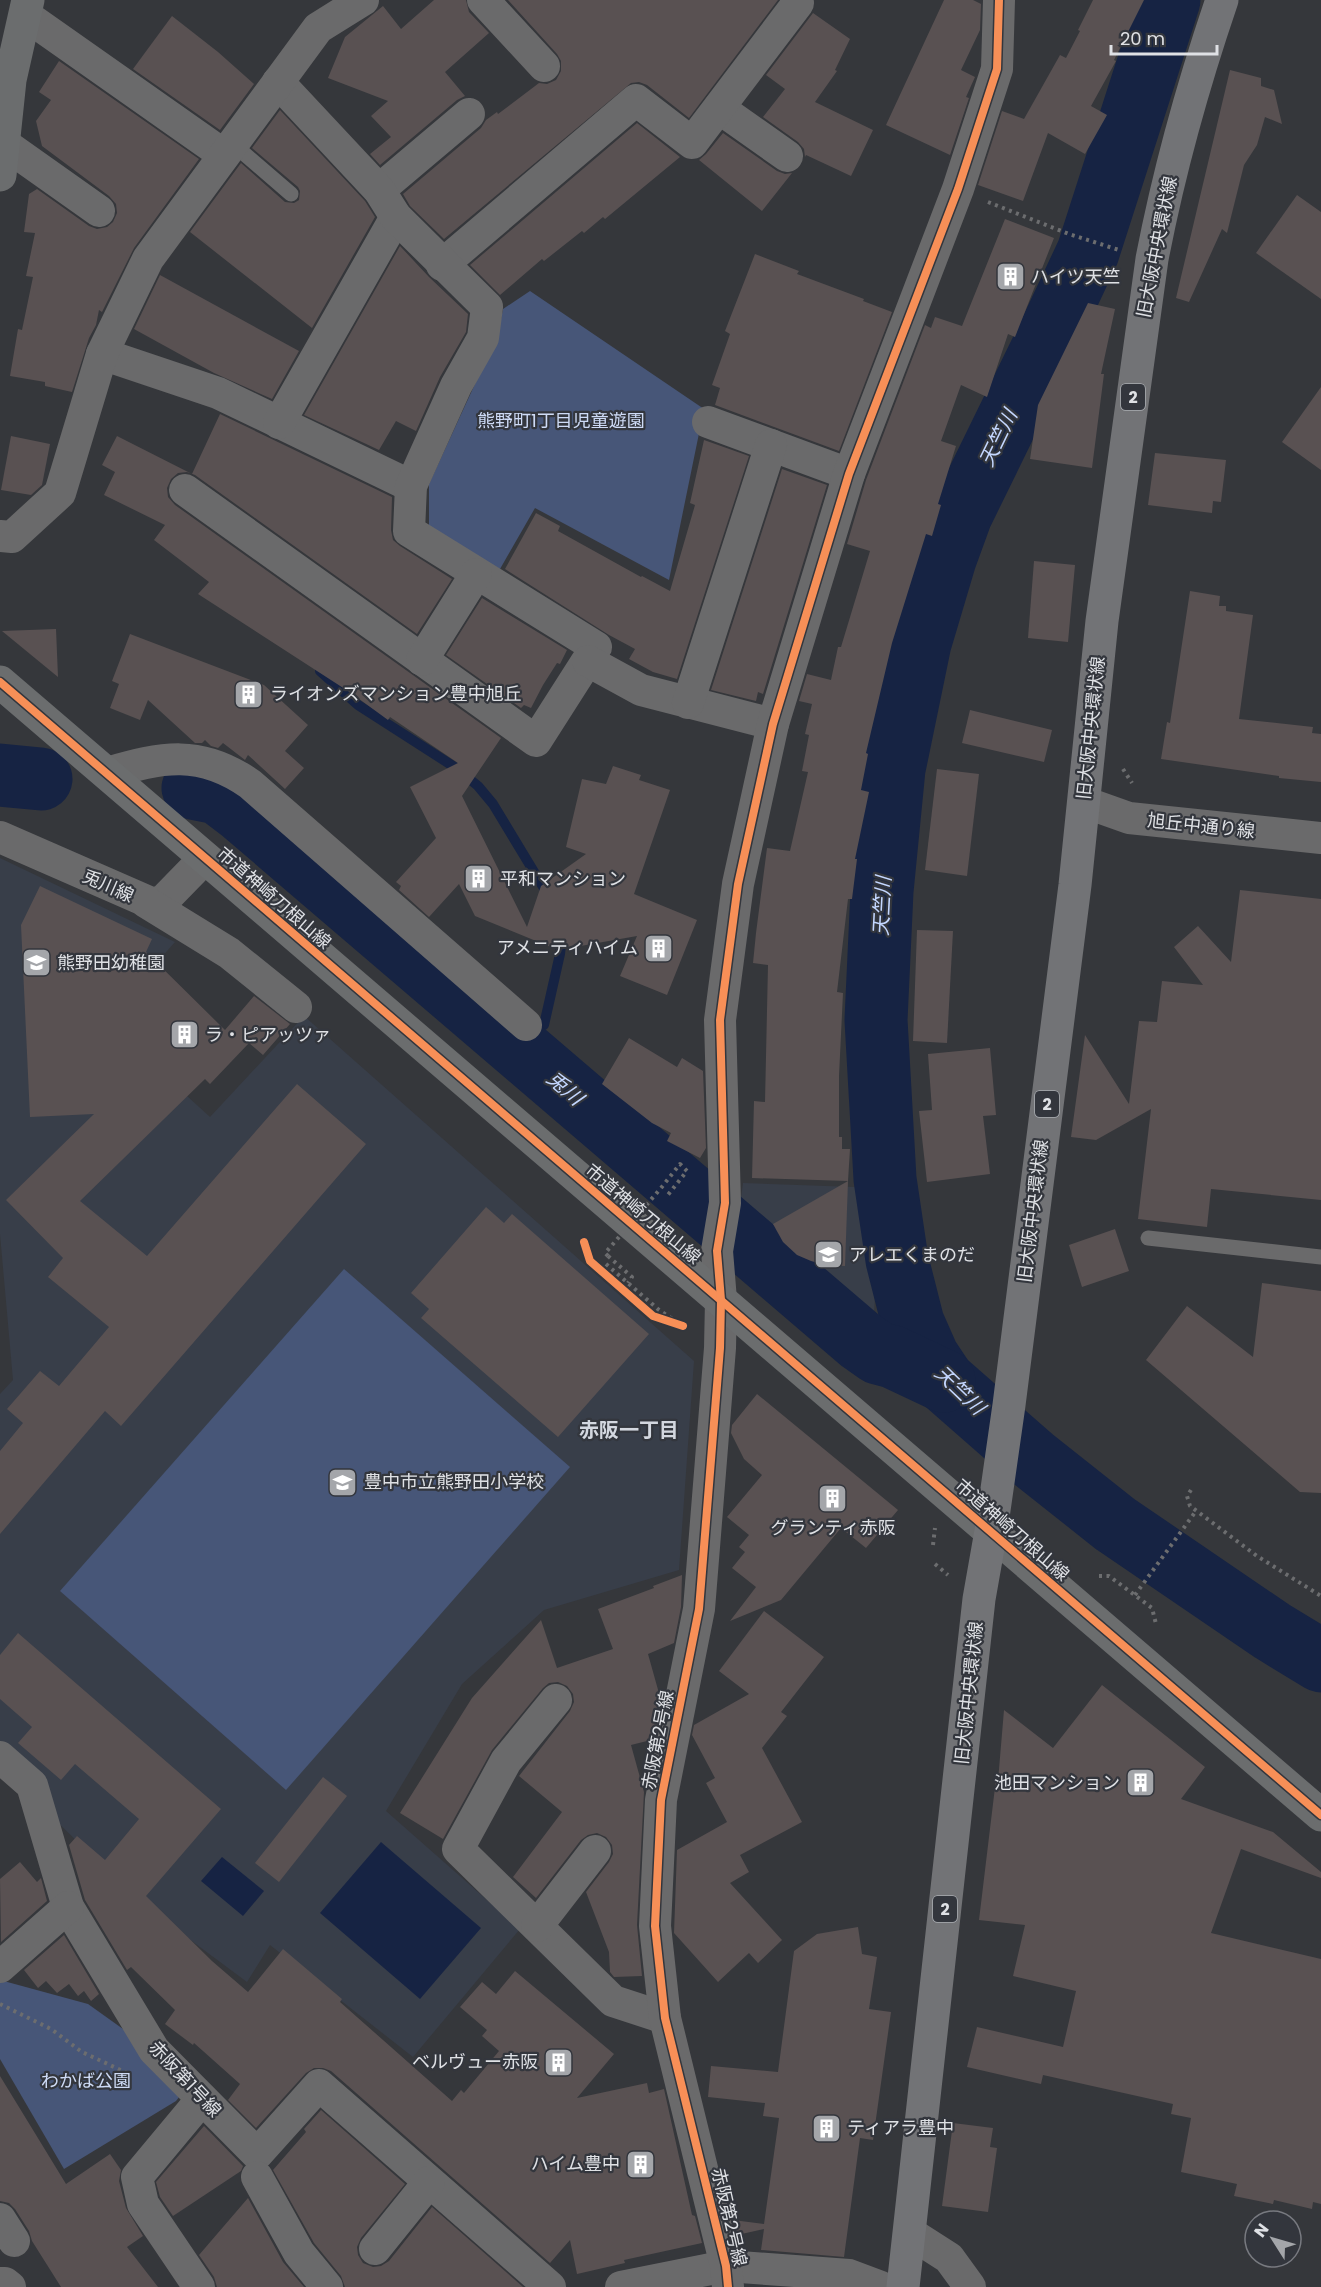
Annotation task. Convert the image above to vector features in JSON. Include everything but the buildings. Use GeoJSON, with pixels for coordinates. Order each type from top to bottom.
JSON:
{"type":"FeatureCollection","features":[{"type":"Feature","properties":{"kind":"main road","name":"旧大阪中央環状線"},"geometry":{"type":"LineString","coordinates":[[903,2287],[979,1599],[999,1482],[1009,1405],[1084,802],[1102,621],[1152,259],[1162,208],[1197,71],[1222,0]]}},
{"type":"Feature","properties":{"kind":"street"},"geometry":{"type":"LineString","coordinates":[[0,536],[12,537],[60,493],[102,354],[148,259],[318,28],[363,0]]}},
{"type":"Feature","properties":{"kind":"street"},"geometry":{"type":"LineString","coordinates":[[483,0],[544,66]]}},
{"type":"Feature","properties":{"kind":"street","name":"赤阪第2号線"},"geometry":{"type":"LineString","coordinates":[[727,2277],[665,2018],[655,1926],[661,1800],[699,1610],[720,1348],[721,1300],[717,1251],[725,1203],[720,1020],[738,884],[772,724],[849,474],[958,189],[997,69],[999,0]]}},
{"type":"Feature","properties":{"kind":"street"},"geometry":{"type":"LineString","coordinates":[[442,265],[636,100],[692,143],[798,3]]}},
{"type":"Feature","properties":{"kind":"street"},"geometry":{"type":"LineString","coordinates":[[0,175],[5,77],[26,7],[229,150]]}},
{"type":"Feature","properties":{"kind":"street"},"geometry":{"type":"LineString","coordinates":[[185,490],[536,741],[596,647],[409,531],[411,486],[456,386],[483,338],[487,307],[396,217],[379,190],[278,82]]}},
{"type":"Feature","properties":{"kind":"street"},"geometry":{"type":"LineString","coordinates":[[719,108],[787,156]]}},
{"type":"Feature","properties":{"kind":"street"},"geometry":{"type":"LineString","coordinates":[[379,190],[469,114]]}},
{"type":"Feature","properties":{"kind":"street"},"geometry":{"type":"LineString","coordinates":[[3,143],[99,211]]}},
{"type":"Feature","properties":{"kind":"street"},"geometry":{"type":"LineString","coordinates":[[279,423],[396,217]]}},
{"type":"Feature","properties":{"kind":"street"},"geometry":{"type":"LineString","coordinates":[[102,354],[218,393],[411,486]]}},
{"type":"Feature","properties":{"kind":"street"},"geometry":{"type":"LineString","coordinates":[[708,422],[849,474]]}},
{"type":"Feature","properties":{"kind":"street"},"geometry":{"type":"LineString","coordinates":[[688,703],[771,445]]}},
{"type":"Feature","properties":{"kind":"street"},"geometry":{"type":"LineString","coordinates":[[422,660],[476,574]]}},
{"type":"Feature","properties":{"kind":"street"},"geometry":{"type":"LineString","coordinates":[[588,662],[641,690],[772,724]]}},
{"type":"Feature","properties":{"kind":"street","name":"市道神崎刀根山線"},"geometry":{"type":"LineString","coordinates":[[0,682],[1321,1815]]}},
{"type":"Feature","properties":{"kind":"street"},"geometry":{"type":"LineString","coordinates":[[106,773],[132,766],[173,760],[207,762],[231,772],[250,784],[525,1025]]}},
{"type":"Feature","properties":{"kind":"street","name":"旭丘中通り線"},"geometry":{"type":"LineString","coordinates":[[1084,802],[1129,818],[1321,838]]}},
{"type":"Feature","properties":{"kind":"street","name":"兎川線"},"geometry":{"type":"LineString","coordinates":[[0,837],[146,902],[156,904],[165,899],[205,858]]}},
{"type":"Feature","properties":{"kind":"street"},"geometry":{"type":"LineString","coordinates":[[146,902],[220,946],[296,1007]]}},
{"type":"Feature","properties":{"kind":"street"},"geometry":{"type":"LineString","coordinates":[[556,1700],[506,1761],[458,1850],[613,2001],[665,2018]]}},
{"type":"Feature","properties":{"kind":"street","name":"赤阪第1号線"},"geometry":{"type":"LineString","coordinates":[[0,1757],[32,1785],[68,1907],[154,2050],[257,2154],[319,2085],[550,2287]]}},
{"type":"Feature","properties":{"kind":"street"},"geometry":{"type":"LineString","coordinates":[[537,1926],[595,1851]]}},
{"type":"Feature","properties":{"kind":"street"},"geometry":{"type":"LineString","coordinates":[[0,1967],[68,1907]]}},
{"type":"Feature","properties":{"kind":"street"},"geometry":{"type":"LineString","coordinates":[[199,2287],[143,2204],[137,2177],[202,2099]]}},
{"type":"Feature","properties":{"kind":"street"},"geometry":{"type":"LineString","coordinates":[[257,2177],[299,2253],[327,2287]]}},
{"type":"Feature","properties":{"kind":"street"},"geometry":{"type":"LineString","coordinates":[[375,2249],[429,2182]]}},
{"type":"Feature","properties":{"kind":"street"},"geometry":{"type":"LineString","coordinates":[[910,2234],[958,2250],[970,2287]]}},
{"type":"Feature","properties":{"kind":"street"},"geometry":{"type":"LineString","coordinates":[[621,2287],[727,2277],[849,2275],[881,2287]]}},
{"type":"Feature","properties":{"kind":"lane"},"geometry":{"type":"LineString","coordinates":[[229,150],[291,194]]}},
{"type":"Feature","properties":{"kind":"lane"},"geometry":{"type":"LineString","coordinates":[[1148,1238],[1321,1257]]}},
{"type":"Feature","properties":{"kind":"path"},"geometry":{"type":"LineString","coordinates":[[958,189],[1069,234],[1111,248]]}},
{"type":"Feature","properties":{"kind":"path"},"geometry":{"type":"LineString","coordinates":[[628,1283],[632,1277],[605,1253],[680,1164],[687,1171],[667,1196]]}},
{"type":"Feature","properties":{"kind":"path"},"geometry":{"type":"LineString","coordinates":[[606,1264],[652,1304],[682,1326]]}},
{"type":"Feature","properties":{"kind":"path"},"geometry":{"type":"LineString","coordinates":[[1191,1490],[1187,1496],[1190,1506],[1257,1556],[1321,1596]]}},
{"type":"Feature","properties":{"kind":"path"},"geometry":{"type":"LineString","coordinates":[[1137,1593],[1196,1510]]}},
{"type":"Feature","properties":{"kind":"path"},"geometry":{"type":"LineString","coordinates":[[933,1545],[935,1521]]}},
{"type":"Feature","properties":{"kind":"path"},"geometry":{"type":"LineString","coordinates":[[934,1564],[952,1578]]}},
{"type":"Feature","properties":{"kind":"path"},"geometry":{"type":"LineString","coordinates":[[1099,1576],[1109,1576],[1137,1593],[1152,1608],[1156,1624]]}},
{"type":"Feature","properties":{"kind":"path"},"geometry":{"type":"LineString","coordinates":[[0,2004],[51,2029],[82,2052],[128,2073]]}},
{"type":"Feature","properties":{"kind":"shaded area","name":"豊中市立熊野田小学校"},"geometry":{"type":"Polygon","coordinates":[[[0,858],[175,942],[105,1021],[210,1117],[304,1016],[694,1361],[679,1570],[544,1610],[462,1684],[386,1811],[520,1929],[413,2057],[270,1945],[247,1982],[142,1904],[51,1816],[44,1780],[0,1742],[0,1394],[13,1380],[0,1234],[0,858]]]}},
{"type":"Feature","properties":{"kind":"shaded area","name":"アレエくまのだ"},"geometry":{"type":"Polygon","coordinates":[[[743,1183],[855,1187],[875,1297],[874,1313],[862,1319],[739,1213],[743,1183]]]}},
{"type":"Feature","properties":{"kind":"shaded area"},"geometry":{"type":"Polygon","coordinates":[[[381,1842],[481,1928],[420,1999],[320,1913],[381,1842]]]}},
{"type":"Feature","properties":{"kind":"shaded area"},"geometry":{"type":"Polygon","coordinates":[[[222,1857],[264,1891],[243,1916],[201,1881],[222,1857]]]}},
{"type":"Feature","properties":{"kind":"green space","name":"熊野町1丁目児童遊園"},"geometry":{"type":"Polygon","coordinates":[[[530,291],[704,409],[669,580],[535,508],[500,569],[429,532],[429,484],[498,334],[503,309],[530,291]]]}},
{"type":"Feature","properties":{"kind":"green space"},"geometry":{"type":"Polygon","coordinates":[[[344,1269],[570,1467],[286,1790],[60,1591],[344,1269]]]}},
{"type":"Feature","properties":{"kind":"green space","name":"わかば公園"},"geometry":{"type":"Polygon","coordinates":[[[0,1980],[88,2004],[137,2039],[183,2092],[176,2101],[64,2169],[0,2059],[0,1980]]]}},
{"type":"Feature","properties":{"kind":"waterway","name":"天竺川"},"geometry":{"type":"LineString","coordinates":[[1169,0],[1088,252],[961,515],[945,559],[920,643],[894,769],[882,891],[876,1020],[885,1179],[897,1260],[913,1323],[928,1357],[944,1381],[1033,1459],[1115,1524],[1272,1631],[1321,1661]]}},
{"type":"Feature","properties":{"kind":"waterway"},"geometry":{"type":"LineString","coordinates":[[320,671],[358,705],[456,768],[478,786],[493,804],[548,895]]}},
{"type":"Feature","properties":{"kind":"waterway","name":"兎川"},"geometry":{"type":"LineString","coordinates":[[0,775],[41,779]]}},
{"type":"Feature","properties":{"kind":"waterway","name":"兎川"},"geometry":{"type":"LineString","coordinates":[[193,788],[218,793],[243,812],[861,1341],[878,1353],[893,1357],[944,1381]]}},
{"type":"Feature","properties":{"kind":"waterway"},"geometry":{"type":"LineString","coordinates":[[544,1025],[562,935]]}},
{"type":"Feature","properties":{"kind":"waterway","name":"兎川"},"geometry":{"type":"LineString","coordinates":[[537,1066],[539,1057]]}},
{"type":"Feature","properties":{"kind":"cycle path"},"geometry":{"type":"LineString","coordinates":[[728,2287],[726,2266],[665,2018],[655,1926],[661,1800],[699,1609],[720,1348],[721,1300],[717,1251],[725,1203],[720,1020],[738,884],[773,724],[849,474],[958,189],[997,69],[999,0]]}},
{"type":"Feature","properties":{"kind":"cycle path"},"geometry":{"type":"LineString","coordinates":[[0,682],[1321,1815]]}},
{"type":"Feature","properties":{"kind":"cycle path"},"geometry":{"type":"LineString","coordinates":[[584,1242],[590,1261],[653,1316],[683,1326]]}},
{"type":"Feature","properties":{"kind":"place","name":"ハイツ天竺"},"geometry":{"type":"Point","coordinates":[1010,277]}},
{"type":"Feature","properties":{"kind":"place","name":"ライオンズマンション豊中旭丘"},"geometry":{"type":"Point","coordinates":[249,694]}},
{"type":"Feature","properties":{"kind":"place","name":"平和マンション"},"geometry":{"type":"Point","coordinates":[479,879]}},
{"type":"Feature","properties":{"kind":"place","name":"アメニティハイム"},"geometry":{"type":"Point","coordinates":[659,948]}},
{"type":"Feature","properties":{"kind":"place","name":"熊野田幼稚園"},"geometry":{"type":"Point","coordinates":[36,963]}},
{"type":"Feature","properties":{"kind":"place","name":"ラ・ピアッツァ"},"geometry":{"type":"Point","coordinates":[184,1035]}},
{"type":"Feature","properties":{"kind":"place","name":"アレエくまのだ"},"geometry":{"type":"Point","coordinates":[828,1255]}},
{"type":"Feature","properties":{"kind":"place","name":"豊中市立熊野田小学校"},"geometry":{"type":"Point","coordinates":[343,1482]}},
{"type":"Feature","properties":{"kind":"place","name":"グランティ赤阪"},"geometry":{"type":"Point","coordinates":[833,1499]}},
{"type":"Feature","properties":{"kind":"place","name":"池田マンション"},"geometry":{"type":"Point","coordinates":[1141,1783]}},
{"type":"Feature","properties":{"kind":"place","name":"ベルヴュー赤阪"},"geometry":{"type":"Point","coordinates":[559,2062]}},
{"type":"Feature","properties":{"kind":"place","name":"ティアラ豊中"},"geometry":{"type":"Point","coordinates":[826,2128]}},
{"type":"Feature","properties":{"kind":"place","name":"ハイム豊中"},"geometry":{"type":"Point","coordinates":[641,2164]}},
{"type":"Feature","properties":{"kind":"district","name":"赤阪一丁目"},"geometry":{"type":"Point","coordinates":[629,1430]}}]}
